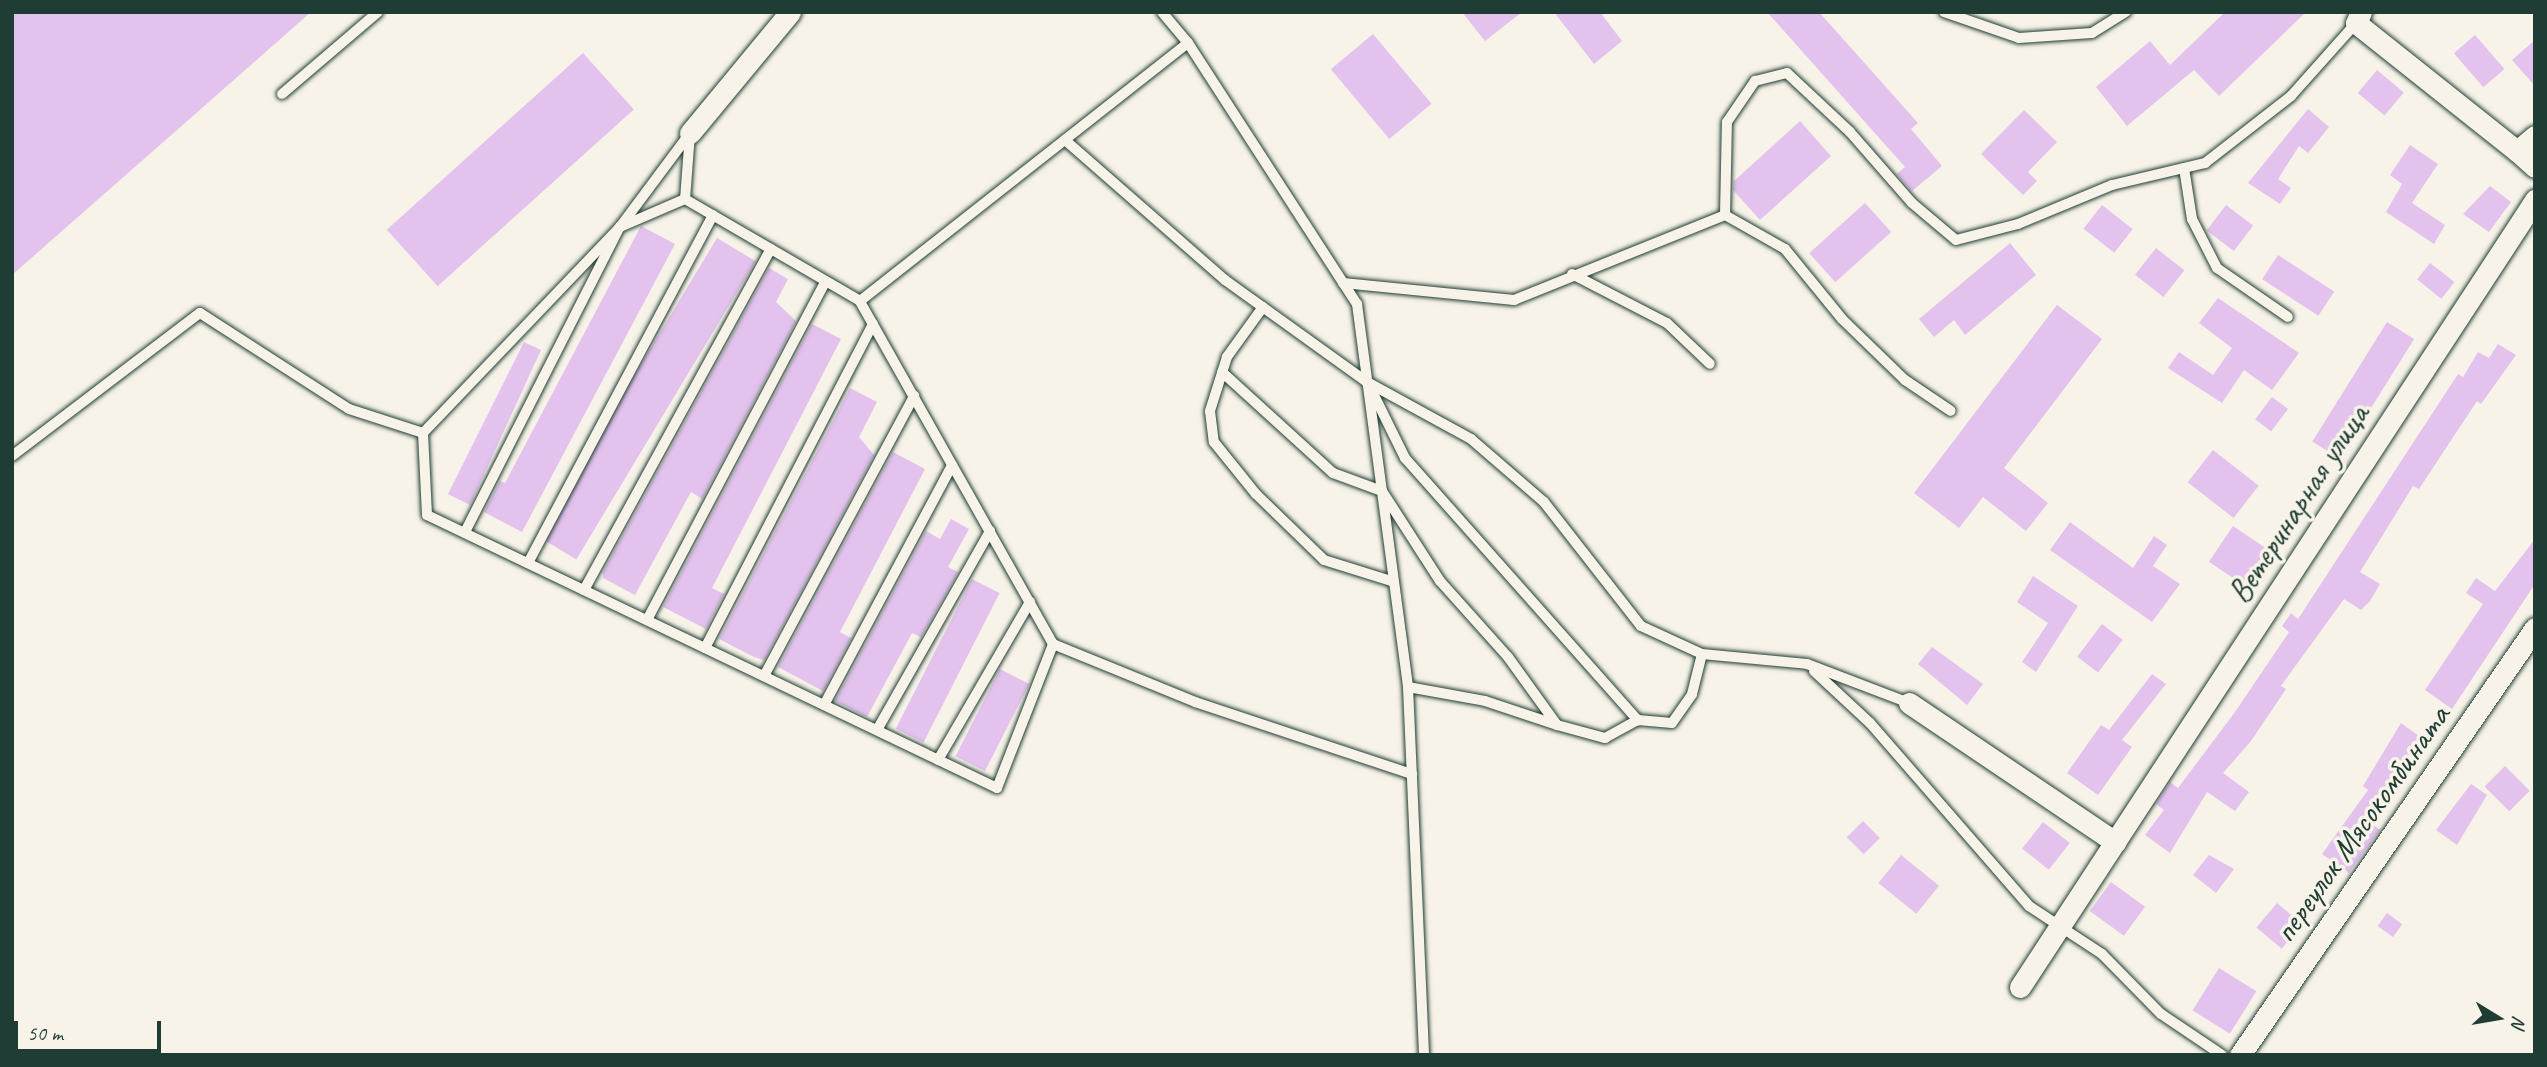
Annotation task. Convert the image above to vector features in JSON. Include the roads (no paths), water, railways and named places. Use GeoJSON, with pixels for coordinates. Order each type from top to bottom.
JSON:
{"type":"FeatureCollection","features":[{"type":"Feature","properties":{"kind":"street"},"geometry":{"type":"LineString","coordinates":[[690,133],[790,12]]}},
{"type":"Feature","properties":{"kind":"street"},"geometry":{"type":"LineString","coordinates":[[2358,18],[2535,167]]}},
{"type":"Feature","properties":{"kind":"street"},"geometry":{"type":"LineString","coordinates":[[2517,151],[2535,136]]}},
{"type":"Feature","properties":{"kind":"street","name":"Ветеринарная улица"},"geometry":{"type":"LineString","coordinates":[[2020,987],[2535,200]]}},
{"type":"Feature","properties":{"kind":"street","name":"переулок Мясокомбината"},"geometry":{"type":"LineString","coordinates":[[2241,1055],[2535,628]]}},
{"type":"Feature","properties":{"kind":"street"},"geometry":{"type":"LineString","coordinates":[[1909,703],[2115,842]]}},
{"type":"Feature","properties":{"kind":"lane"},"geometry":{"type":"LineString","coordinates":[[282,94],[378,12]]}},
{"type":"Feature","properties":{"kind":"lane"},"geometry":{"type":"LineString","coordinates":[[1162,12],[1188,43],[1357,304],[1408,687],[1423,1055]]}},
{"type":"Feature","properties":{"kind":"lane"},"geometry":{"type":"LineString","coordinates":[[1944,12],[2019,38],[2092,33],[2126,12]]}},
{"type":"Feature","properties":{"kind":"lane"},"geometry":{"type":"LineString","coordinates":[[1725,215],[1727,122],[1755,81],[1787,73],[1850,132],[1912,203],[1956,240],[2018,224],[2112,185],[2205,163],[2291,96],[2358,18]]}},
{"type":"Feature","properties":{"kind":"lane"},"geometry":{"type":"LineString","coordinates":[[860,301],[1188,43]]}},
{"type":"Feature","properties":{"kind":"lane"},"geometry":{"type":"LineString","coordinates":[[685,199],[690,133]]}},
{"type":"Feature","properties":{"kind":"lane"},"geometry":{"type":"LineString","coordinates":[[690,133],[620,227],[423,433],[427,515],[466,530],[527,563],[997,788],[1053,644]]}},
{"type":"Feature","properties":{"kind":"lane"},"geometry":{"type":"LineString","coordinates":[[1065,140],[1263,307],[1367,382],[1471,439],[1544,502],[1641,626],[1702,654],[1807,664],[1909,703]]}},
{"type":"Feature","properties":{"kind":"lane"},"geometry":{"type":"LineString","coordinates":[[2184,168],[2192,219],[2217,268],[2288,317]]}},
{"type":"Feature","properties":{"kind":"lane"},"geometry":{"type":"LineString","coordinates":[[685,199],[860,301],[1053,644],[1195,702],[1412,775]]}},
{"type":"Feature","properties":{"kind":"lane"},"geometry":{"type":"LineString","coordinates":[[466,530],[620,227],[685,199]]}},
{"type":"Feature","properties":{"kind":"lane"},"geometry":{"type":"LineString","coordinates":[[527,563],[713,215]]}},
{"type":"Feature","properties":{"kind":"lane"},"geometry":{"type":"LineString","coordinates":[[1343,283],[1514,300],[1572,274],[1725,215]]}},
{"type":"Feature","properties":{"kind":"lane"},"geometry":{"type":"LineString","coordinates":[[1725,215],[1785,249],[1842,319],[1905,380],[1951,411]]}},
{"type":"Feature","properties":{"kind":"lane"},"geometry":{"type":"LineString","coordinates":[[584,590],[771,249]]}},
{"type":"Feature","properties":{"kind":"lane"},"geometry":{"type":"LineString","coordinates":[[1572,274],[1667,323],[1710,364]]}},
{"type":"Feature","properties":{"kind":"lane"},"geometry":{"type":"LineString","coordinates":[[647,620],[826,281]]}},
{"type":"Feature","properties":{"kind":"lane"},"geometry":{"type":"LineString","coordinates":[[1263,307],[1227,357],[1210,411],[1214,442],[1256,494],[1324,560],[1394,582]]}},
{"type":"Feature","properties":{"kind":"lane"},"geometry":{"type":"LineString","coordinates":[[12,456],[200,313],[349,409],[423,433]]}},
{"type":"Feature","properties":{"kind":"lane"},"geometry":{"type":"LineString","coordinates":[[705,648],[873,324]]}},
{"type":"Feature","properties":{"kind":"lane"},"geometry":{"type":"LineString","coordinates":[[1222,372],[1333,473],[1382,491],[1440,581],[1508,657],[1557,725]]}},
{"type":"Feature","properties":{"kind":"lane"},"geometry":{"type":"LineString","coordinates":[[1367,382],[1405,458],[1638,720]]}},
{"type":"Feature","properties":{"kind":"lane"},"geometry":{"type":"LineString","coordinates":[[764,676],[914,396]]}},
{"type":"Feature","properties":{"kind":"lane"},"geometry":{"type":"LineString","coordinates":[[824,705],[952,465]]}},
{"type":"Feature","properties":{"kind":"lane"},"geometry":{"type":"LineString","coordinates":[[877,730],[990,531]]}},
{"type":"Feature","properties":{"kind":"lane"},"geometry":{"type":"LineString","coordinates":[[939,760],[1030,602]]}},
{"type":"Feature","properties":{"kind":"lane"},"geometry":{"type":"LineString","coordinates":[[1408,687],[1485,701],[1605,738],[1638,720],[1672,723],[1692,694],[1702,654]]}},
{"type":"Feature","properties":{"kind":"lane"},"geometry":{"type":"LineString","coordinates":[[1807,664],[1870,723],[2029,906],[2102,954],[2161,1014],[2222,1055]]}}]}
